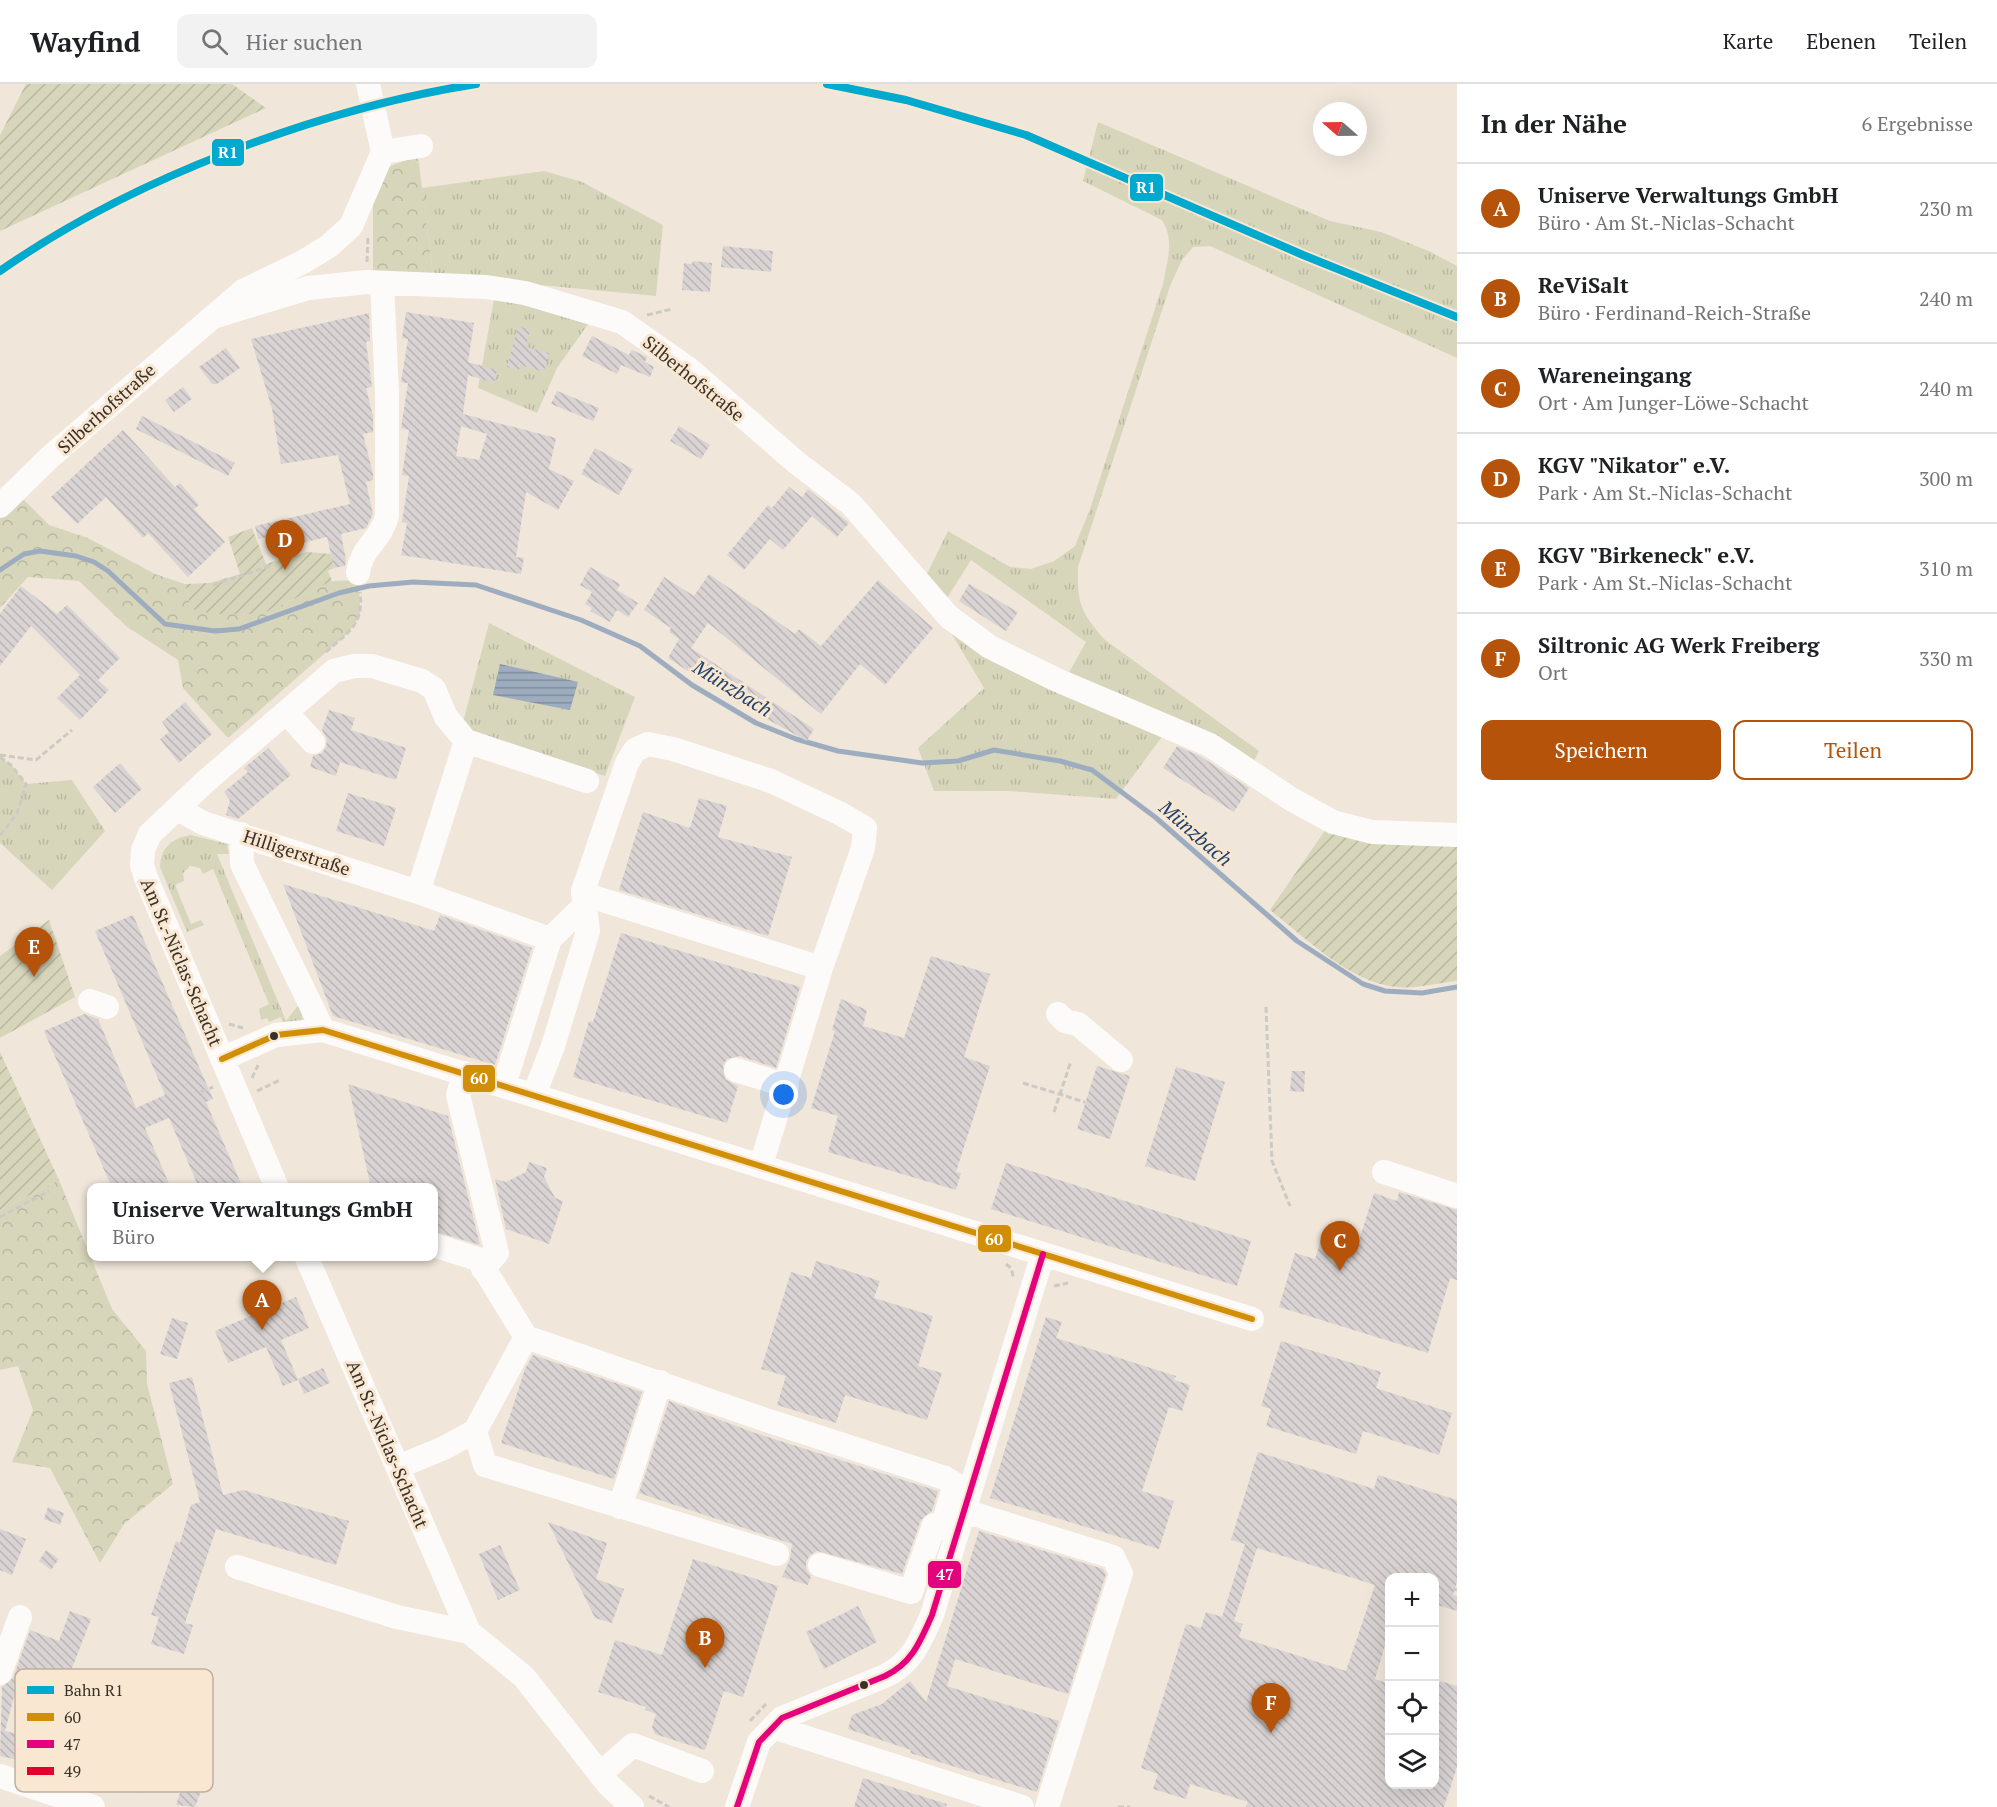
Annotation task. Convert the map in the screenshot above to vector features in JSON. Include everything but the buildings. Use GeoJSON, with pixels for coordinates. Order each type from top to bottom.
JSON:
{"type":"FeatureCollection","features":[{"type":"Feature","properties":{"kind":"street"},"geometry":{"type":"LineString","coordinates":[[368,84],[383,152],[421,146]]}},
{"type":"Feature","properties":{"kind":"street","name":"Silberhofstraße"},"geometry":{"type":"LineString","coordinates":[[0,506],[50,457],[243,291],[329,246],[351,226],[383,152]]}},
{"type":"Feature","properties":{"kind":"street"},"geometry":{"type":"LineString","coordinates":[[358,573],[359,562],[382,533],[387,516],[387,393],[375,283]]}},
{"type":"Feature","properties":{"kind":"street","name":"Silberhofstraße"},"geometry":{"type":"LineString","coordinates":[[216,316],[308,288],[375,283],[496,288],[525,293],[622,322],[689,369],[797,464],[851,504],[958,624],[990,647],[1057,680],[1210,746],[1333,822],[1372,832],[1457,835]]}},
{"type":"Feature","properties":{"kind":"street","name":"Am St.-Niclas-Schacht"},"geometry":{"type":"LineString","coordinates":[[275,1183],[142,865],[143,850],[150,834],[206,781],[334,672],[354,666],[372,666],[409,676],[434,689],[446,717],[466,741]]}},
{"type":"Feature","properties":{"kind":"street"},"geometry":{"type":"LineString","coordinates":[[287,713],[314,742]]}},
{"type":"Feature","properties":{"kind":"street"},"geometry":{"type":"LineString","coordinates":[[418,892],[466,741],[587,781]]}},
{"type":"Feature","properties":{"kind":"street"},"geometry":{"type":"LineString","coordinates":[[534,1095],[553,1046],[588,931],[584,900],[597,848],[627,763],[634,750],[648,744],[673,749],[771,781],[841,813],[865,828],[863,848],[821,968],[761,1166]]}},
{"type":"Feature","properties":{"kind":"street","name":"Hilligerstraße"},"geometry":{"type":"LineString","coordinates":[[178,809],[203,823],[418,892],[550,939]]}},
{"type":"Feature","properties":{"kind":"street"},"geometry":{"type":"LineString","coordinates":[[241,834],[242,864],[323,1030]]}},
{"type":"Feature","properties":{"kind":"street"},"geometry":{"type":"LineString","coordinates":[[504,1085],[550,939],[584,900]]}},
{"type":"Feature","properties":{"kind":"street"},"geometry":{"type":"LineString","coordinates":[[584,900],[821,968]]}},
{"type":"Feature","properties":{"kind":"street"},"geometry":{"type":"LineString","coordinates":[[1058,1014],[1065,1021],[1078,1024],[1121,1060]]}},
{"type":"Feature","properties":{"kind":"street"},"geometry":{"type":"LineString","coordinates":[[222,1059],[269,1038],[293,1032],[323,1030],[1252,1319]]}},
{"type":"Feature","properties":{"kind":"street"},"geometry":{"type":"LineString","coordinates":[[736,1070],[787,1086]]}},
{"type":"Feature","properties":{"kind":"street"},"geometry":{"type":"LineString","coordinates":[[465,1073],[458,1095],[497,1253],[483,1269]]}},
{"type":"Feature","properties":{"kind":"street"},"geometry":{"type":"LineString","coordinates":[[1384,1172],[1457,1196]]}},
{"type":"Feature","properties":{"kind":"street"},"geometry":{"type":"LineString","coordinates":[[438,1247],[478,1259],[526,1336],[660,1382],[708,1392],[945,1478],[955,1484],[942,1528],[934,1525],[911,1592]]}},
{"type":"Feature","properties":{"kind":"street"},"geometry":{"type":"LineString","coordinates":[[737,1807],[759,1742],[782,1718],[899,1669],[912,1656],[923,1636],[936,1599],[1043,1254]]}},
{"type":"Feature","properties":{"kind":"street","name":"Am St.-Niclas-Schacht"},"geometry":{"type":"LineString","coordinates":[[308,1261],[470,1632],[524,1677],[600,1773],[632,1807]]}},
{"type":"Feature","properties":{"kind":"street"},"geometry":{"type":"LineString","coordinates":[[398,1467],[444,1448],[475,1431],[526,1336]]}},
{"type":"Feature","properties":{"kind":"street"},"geometry":{"type":"LineString","coordinates":[[620,1507],[660,1382]]}},
{"type":"Feature","properties":{"kind":"street"},"geometry":{"type":"LineString","coordinates":[[475,1431],[484,1465],[777,1554]]}},
{"type":"Feature","properties":{"kind":"street"},"geometry":{"type":"LineString","coordinates":[[964,1511],[1113,1557],[1121,1573],[1047,1807]]}},
{"type":"Feature","properties":{"kind":"street"},"geometry":{"type":"LineString","coordinates":[[820,1565],[936,1599]]}},
{"type":"Feature","properties":{"kind":"street","name":"Am St.-Niclas-Schacht"},"geometry":{"type":"LineString","coordinates":[[237,1567],[397,1617],[470,1632]]}},
{"type":"Feature","properties":{"kind":"street"},"geometry":{"type":"LineString","coordinates":[[0,1673],[20,1617]]}},
{"type":"Feature","properties":{"kind":"street"},"geometry":{"type":"LineString","coordinates":[[773,1727],[1022,1807]]}},
{"type":"Feature","properties":{"kind":"street"},"geometry":{"type":"LineString","coordinates":[[600,1773],[633,1745],[702,1771]]}},
{"type":"Feature","properties":{"kind":"street"},"geometry":{"type":"LineString","coordinates":[[0,1776],[15,1785]]}},
{"type":"Feature","properties":{"kind":"street"},"geometry":{"type":"LineString","coordinates":[[36,1798],[93,1807]]}},
{"type":"Feature","properties":{"kind":"path"},"geometry":{"type":"LineString","coordinates":[[362,202],[368,228],[375,283]]}},
{"type":"Feature","properties":{"kind":"path"},"geometry":{"type":"LineString","coordinates":[[213,585],[270,566]]}},
{"type":"Feature","properties":{"kind":"path"},"geometry":{"type":"LineString","coordinates":[[0,756],[36,760],[72,730]]}},
{"type":"Feature","properties":{"kind":"path"},"geometry":{"type":"LineString","coordinates":[[0,756],[12,766],[26,784],[17,813],[0,836]]}},
{"type":"Feature","properties":{"kind":"path"},"geometry":{"type":"LineString","coordinates":[[1266,1007],[1272,1161],[1290,1206]]}},
{"type":"Feature","properties":{"kind":"path"},"geometry":{"type":"LineString","coordinates":[[222,1018],[243,1028],[263,1024],[275,1054],[263,1060],[254,1072],[251,1080],[254,1092]]}},
{"type":"Feature","properties":{"kind":"path"},"geometry":{"type":"LineString","coordinates":[[1054,1112],[1071,1061]]}},
{"type":"Feature","properties":{"kind":"path"},"geometry":{"type":"LineString","coordinates":[[1023,1083],[1085,1102]]}},
{"type":"Feature","properties":{"kind":"path"},"geometry":{"type":"LineString","coordinates":[[0,1217],[49,1191]]}},
{"type":"Feature","properties":{"kind":"path"},"geometry":{"type":"LineString","coordinates":[[1002,1260],[1011,1268],[1014,1281]]}},
{"type":"Feature","properties":{"kind":"path"},"geometry":{"type":"LineString","coordinates":[[1118,1807],[1130,1807]]}},
{"type":"Feature","properties":{"kind":"green space"},"geometry":{"type":"Polygon","coordinates":[[[26,84],[232,84],[266,108],[0,231],[0,135],[26,84]]]}},
{"type":"Feature","properties":{"kind":"green space"},"geometry":{"type":"Polygon","coordinates":[[[1098,122],[1330,221],[1381,232],[1429,251],[1457,266],[1457,358],[1210,246],[1193,247],[1182,260],[1170,286],[1078,567],[1078,590],[1086,615],[1105,640],[1259,751],[1251,767],[1066,678],[1086,642],[971,560],[944,603],[924,580],[948,531],[1010,567],[1031,569],[1054,561],[1075,546],[1090,509],[1163,284],[1169,243],[1162,220],[1083,181],[1098,122]]]}},
{"type":"Feature","properties":{"kind":"green space"},"geometry":{"type":"Polygon","coordinates":[[[418,156],[433,275],[373,273],[373,181],[390,166],[418,156]]]}},
{"type":"Feature","properties":{"kind":"green space"},"geometry":{"type":"Polygon","coordinates":[[[544,171],[582,182],[663,225],[656,296],[433,275],[422,188],[544,171]]]}},
{"type":"Feature","properties":{"kind":"green space"},"geometry":{"type":"Polygon","coordinates":[[[494,299],[591,320],[557,368],[537,413],[478,388],[494,299]]]}},
{"type":"Feature","properties":{"kind":"green space"},"geometry":{"type":"Polygon","coordinates":[[[16,492],[49,525],[88,538],[155,574],[185,584],[191,609],[262,614],[332,581],[359,580],[360,616],[348,633],[228,738],[183,688],[178,660],[126,626],[79,581],[28,577],[0,608],[0,506],[16,492]]]}},
{"type":"Feature","properties":{"kind":"green space"},"geometry":{"type":"Polygon","coordinates":[[[252,528],[266,564],[307,552],[331,554],[334,568],[328,571],[332,581],[262,614],[213,614],[191,609],[185,584],[210,583],[240,574],[228,537],[252,528]]]}},
{"type":"Feature","properties":{"kind":"green space"},"geometry":{"type":"Polygon","coordinates":[[[489,623],[635,697],[605,776],[461,730],[489,623]]]}},
{"type":"Feature","properties":{"kind":"green space"},"geometry":{"type":"Polygon","coordinates":[[[950,631],[1167,730],[1116,799],[1011,791],[934,791],[918,748],[984,688],[950,631]]]}},
{"type":"Feature","properties":{"kind":"green space"},"geometry":{"type":"Polygon","coordinates":[[[0,757],[12,766],[26,784],[72,780],[105,831],[52,890],[0,843],[0,757]]]}},
{"type":"Feature","properties":{"kind":"green space"},"geometry":{"type":"Polygon","coordinates":[[[1326,829],[1457,841],[1457,981],[1396,987],[1362,977],[1329,957],[1270,910],[1326,829]]]}},
{"type":"Feature","properties":{"kind":"green space"},"geometry":{"type":"Polygon","coordinates":[[[191,835],[227,844],[229,854],[217,854],[286,1021],[300,1003],[303,1022],[284,1026],[281,1017],[269,1022],[267,1018],[261,1020],[259,1009],[269,1004],[213,869],[203,874],[200,868],[190,866],[183,873],[184,881],[175,885],[191,924],[201,920],[204,925],[187,932],[160,867],[165,849],[178,838],[191,835]]]}},
{"type":"Feature","properties":{"kind":"green space"},"geometry":{"type":"Polygon","coordinates":[[[49,920],[75,997],[0,1038],[0,956],[49,920]]]}},
{"type":"Feature","properties":{"kind":"green space"},"geometry":{"type":"Polygon","coordinates":[[[0,1052],[59,1180],[0,1210],[0,1052]]]}},
{"type":"Feature","properties":{"kind":"green space"},"geometry":{"type":"Polygon","coordinates":[[[59,1180],[87,1248],[87,1261],[92,1261],[112,1309],[146,1351],[147,1384],[173,1484],[124,1524],[100,1563],[50,1468],[12,1462],[33,1410],[18,1366],[0,1370],[0,1210],[59,1180]]]}},
{"type":"Feature","properties":{"kind":"water"},"geometry":{"type":"Polygon","coordinates":[[[500,664],[578,682],[570,710],[493,695],[500,664]]]}},
{"type":"Feature","properties":{"kind":"waterway","name":"Münzbach"},"geometry":{"type":"LineString","coordinates":[[0,570],[24,554],[40,551],[76,556],[94,562],[108,571],[165,624],[215,631],[239,629],[339,593],[369,586],[413,582],[476,585],[581,620],[640,646],[692,685],[756,723],[796,739],[838,751],[922,763],[958,761],[994,750],[1060,761],[1092,770],[1155,817],[1297,941],[1363,984],[1385,991],[1422,993],[1457,987]]}},
{"type":"Feature","properties":{"kind":"rail line","name":"R1"},"geometry":{"type":"LineString","coordinates":[[0,271],[107,206],[228,152],[353,111],[416,95],[476,84]]}},
{"type":"Feature","properties":{"kind":"rail line","name":"R1"},"geometry":{"type":"LineString","coordinates":[[827,84],[906,100],[1026,135],[1303,255],[1457,317]]}},
{"type":"Feature","properties":{"kind":"transit line","name":"60"},"geometry":{"type":"LineString","coordinates":[[222,1059],[276,1035],[323,1030],[1252,1319]]}},
{"type":"Feature","properties":{"kind":"transit line","name":"47"},"geometry":{"type":"LineString","coordinates":[[737,1807],[759,1742],[782,1718],[885,1676],[902,1665],[919,1643],[932,1615],[1043,1254]]}},
{"type":"Feature","properties":{"kind":"place","name":"KGV \"Nikator\" e.V."},"geometry":{"type":"Point","coordinates":[285,570]}},
{"type":"Feature","properties":{"kind":"place","name":"KGV \"Birkeneck\" e.V."},"geometry":{"type":"Point","coordinates":[34,977]}},
{"type":"Feature","properties":{"kind":"place","name":"Wareneingang"},"geometry":{"type":"Point","coordinates":[1340,1271]}},
{"type":"Feature","properties":{"kind":"place","name":"Uniserve Verwaltungs GmbH"},"geometry":{"type":"Point","coordinates":[262,1330]}},
{"type":"Feature","properties":{"kind":"place","name":"ReViSalt"},"geometry":{"type":"Point","coordinates":[705,1668]}},
{"type":"Feature","properties":{"kind":"place","name":"Siltronic AG Werk Freiberg"},"geometry":{"type":"Point","coordinates":[1271,1733]}}]}
